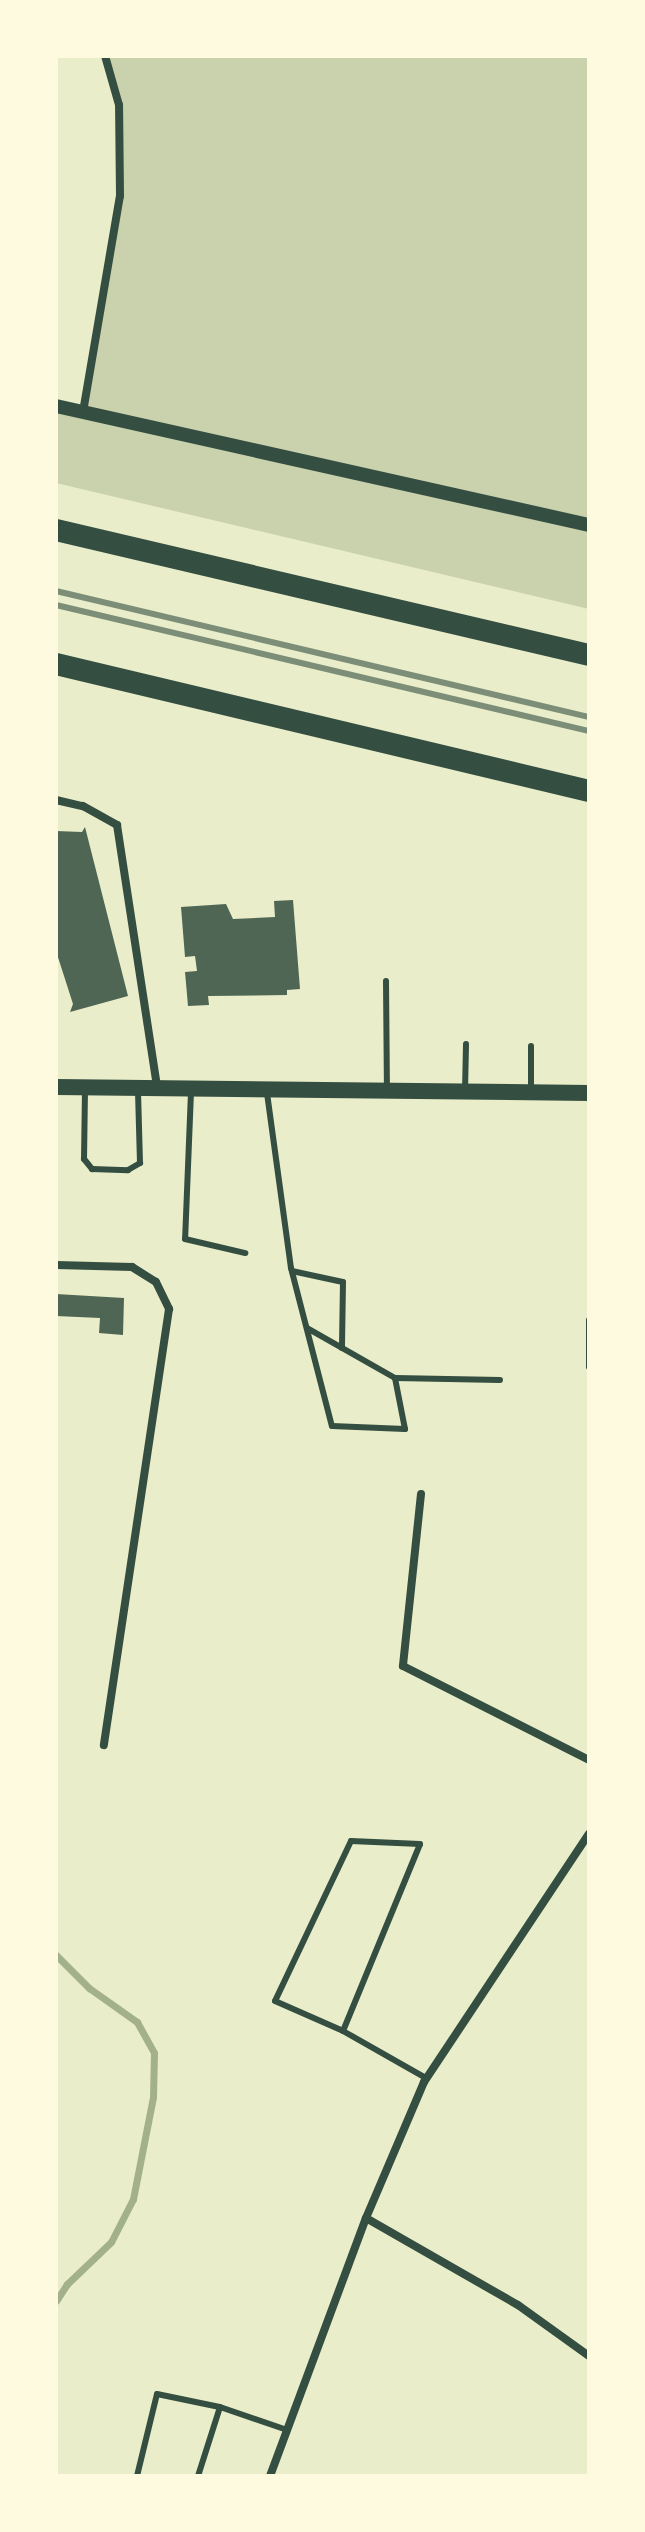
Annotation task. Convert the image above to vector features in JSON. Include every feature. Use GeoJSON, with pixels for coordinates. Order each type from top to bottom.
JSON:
{"type":"FeatureCollection","features":[{"type":"Feature","properties":{"kind":"highway"},"geometry":{"type":"LineString","coordinates":[[56,530],[589,655]]}},
{"type":"Feature","properties":{"kind":"highway"},"geometry":{"type":"LineString","coordinates":[[56,664],[589,791]]}},
{"type":"Feature","properties":{"kind":"main road"},"geometry":{"type":"LineString","coordinates":[[56,1087],[589,1093]]}},
{"type":"Feature","properties":{"kind":"street"},"geometry":{"type":"LineString","coordinates":[[83,412],[120,196],[119,105],[105,56]]}},
{"type":"Feature","properties":{"kind":"street"},"geometry":{"type":"LineString","coordinates":[[56,406],[589,525]]}},
{"type":"Feature","properties":{"kind":"street"},"geometry":{"type":"LineString","coordinates":[[56,800],[83,806],[117,825],[157,1088]]}},
{"type":"Feature","properties":{"kind":"street"},"geometry":{"type":"LineString","coordinates":[[56,1265],[132,1267],[156,1282],[169,1309],[104,1745]]}},
{"type":"Feature","properties":{"kind":"street"},"geometry":{"type":"LineString","coordinates":[[421,1494],[403,1666],[589,1760]]}},
{"type":"Feature","properties":{"kind":"street"},"geometry":{"type":"LineString","coordinates":[[270,2476],[366,2218],[426,2078],[589,1834]]}},
{"type":"Feature","properties":{"kind":"street"},"geometry":{"type":"LineString","coordinates":[[366,2218],[518,2305],[589,2356]]}},
{"type":"Feature","properties":{"kind":"lane"},"geometry":{"type":"LineString","coordinates":[[386,981],[387,1091]]}},
{"type":"Feature","properties":{"kind":"lane"},"geometry":{"type":"LineString","coordinates":[[465,1092],[466,1044]]}},
{"type":"Feature","properties":{"kind":"lane"},"geometry":{"type":"LineString","coordinates":[[531,1046],[531,1092]]}},
{"type":"Feature","properties":{"kind":"lane"},"geometry":{"type":"LineString","coordinates":[[86,1087],[84,1159],[92,1169],[128,1170],[140,1163],[138,1088]]}},
{"type":"Feature","properties":{"kind":"lane"},"geometry":{"type":"LineString","coordinates":[[191,1088],[185,1239],[245,1253]]}},
{"type":"Feature","properties":{"kind":"lane"},"geometry":{"type":"LineString","coordinates":[[267,1089],[292,1271],[332,1426],[405,1429],[395,1378]]}},
{"type":"Feature","properties":{"kind":"lane"},"geometry":{"type":"LineString","coordinates":[[292,1271],[343,1282],[342,1348]]}},
{"type":"Feature","properties":{"kind":"lane"},"geometry":{"type":"LineString","coordinates":[[589,1320],[589,1367]]}},
{"type":"Feature","properties":{"kind":"lane"},"geometry":{"type":"LineString","coordinates":[[307,1328],[395,1378],[500,1380]]}},
{"type":"Feature","properties":{"kind":"lane"},"geometry":{"type":"LineString","coordinates":[[343,2031],[420,1844],[351,1841],[275,2001],[343,2031],[426,2078]]}},
{"type":"Feature","properties":{"kind":"lane"},"geometry":{"type":"LineString","coordinates":[[137,2476],[157,2394],[220,2407],[287,2430]]}},
{"type":"Feature","properties":{"kind":"lane"},"geometry":{"type":"LineString","coordinates":[[198,2476],[220,2407]]}},
{"type":"Feature","properties":{"kind":"green space"},"geometry":{"type":"Polygon","coordinates":[[[105,56],[589,56],[589,609],[56,483],[56,406],[82,412],[120,196],[119,105],[105,56]]]}},
{"type":"Feature","properties":{"kind":"building"},"geometry":{"type":"Polygon","coordinates":[[[85,827],[128,996],[70,1012],[73,1004],[56,951],[56,831],[82,832],[85,827]]]}},
{"type":"Feature","properties":{"kind":"building"},"geometry":{"type":"Polygon","coordinates":[[[293,900],[300,989],[287,990],[287,995],[208,996],[209,1005],[188,1006],[185,972],[197,971],[195,956],[185,957],[181,907],[226,904],[233,919],[275,917],[274,901],[293,900]]]}},
{"type":"Feature","properties":{"kind":"building"},"geometry":{"type":"Polygon","coordinates":[[[56,1294],[124,1298],[123,1335],[99,1333],[100,1318],[56,1316],[56,1294]]]}},
{"type":"Feature","properties":{"kind":"waterway"},"geometry":{"type":"LineString","coordinates":[[56,1955],[89,1988],[137,2022],[154,2053],[153,2097],[133,2199],[111,2242],[67,2284],[56,2301]]}},
{"type":"Feature","properties":{"kind":"railway"},"geometry":{"type":"LineString","coordinates":[[56,591],[589,717]]}},
{"type":"Feature","properties":{"kind":"railway"},"geometry":{"type":"LineString","coordinates":[[56,605],[589,731]]}}]}
